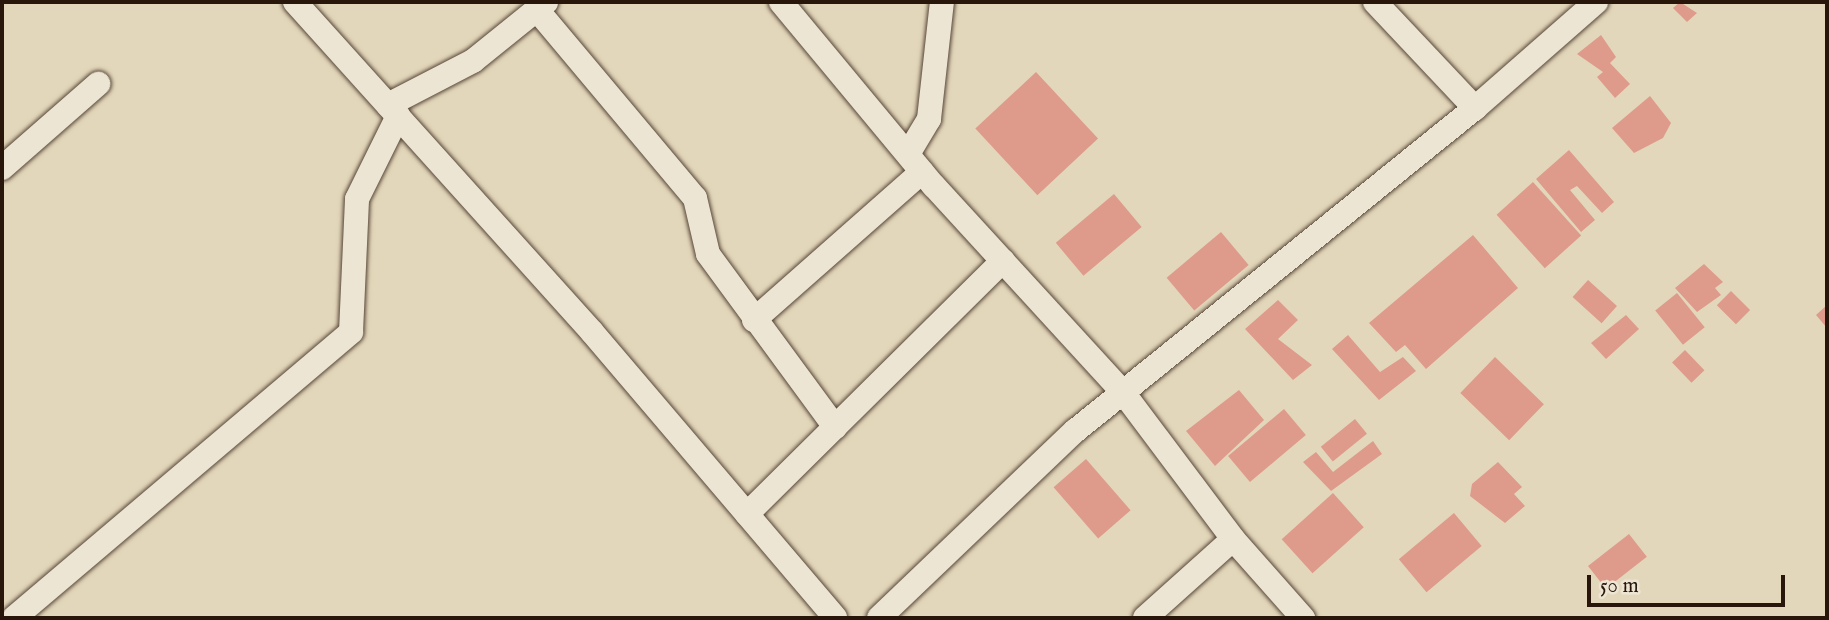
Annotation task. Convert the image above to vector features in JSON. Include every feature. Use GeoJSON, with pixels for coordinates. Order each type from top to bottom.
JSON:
{"type":"FeatureCollection","features":[{"type":"Feature","properties":{"kind":"street"},"geometry":{"type":"LineString","coordinates":[[295,2],[747,514],[835,618]]}},
{"type":"Feature","properties":{"kind":"street"},"geometry":{"type":"LineString","coordinates":[[781,2],[915,163],[1122,391],[1233,539],[1303,618]]}},
{"type":"Feature","properties":{"kind":"street"},"geometry":{"type":"LineString","coordinates":[[754,320],[915,163],[929,119],[942,2]]}},
{"type":"Feature","properties":{"kind":"street"},"geometry":{"type":"LineString","coordinates":[[1375,2],[1475,108]]}},
{"type":"Feature","properties":{"kind":"street"},"geometry":{"type":"LineString","coordinates":[[879,618],[1122,391],[1475,108],[1596,2]]}},
{"type":"Feature","properties":{"kind":"street"},"geometry":{"type":"LineString","coordinates":[[14,618],[351,332],[358,199],[393,111],[473,61],[542,6],[695,198],[708,254],[835,427]]}},
{"type":"Feature","properties":{"kind":"street"},"geometry":{"type":"LineString","coordinates":[[2,168],[98,85]]}},
{"type":"Feature","properties":{"kind":"street"},"geometry":{"type":"LineString","coordinates":[[747,514],[1003,261]]}},
{"type":"Feature","properties":{"kind":"street"},"geometry":{"type":"LineString","coordinates":[[1145,618],[1233,539]]}},
{"type":"Feature","properties":{"kind":"building"},"geometry":{"type":"Polygon","coordinates":[[[1680,2],[1697,13],[1687,22],[1673,8],[1680,2]]]}},
{"type":"Feature","properties":{"kind":"building"},"geometry":{"type":"Polygon","coordinates":[[[1601,35],[1616,57],[1610,63],[1630,84],[1615,98],[1597,77],[1603,72],[1577,54],[1601,35]]]}},
{"type":"Feature","properties":{"kind":"building"},"geometry":{"type":"Polygon","coordinates":[[[1036,72],[1098,139],[1037,195],[975,129],[1036,72]]]}},
{"type":"Feature","properties":{"kind":"building"},"geometry":{"type":"Polygon","coordinates":[[[1650,96],[1671,123],[1663,138],[1634,153],[1612,128],[1650,96]]]}},
{"type":"Feature","properties":{"kind":"building"},"geometry":{"type":"Polygon","coordinates":[[[1569,150],[1614,202],[1602,213],[1577,186],[1570,190],[1595,220],[1581,232],[1536,179],[1569,150]]]}},
{"type":"Feature","properties":{"kind":"building"},"geometry":{"type":"Polygon","coordinates":[[[1533,182],[1581,236],[1545,268],[1497,215],[1533,182]]]}},
{"type":"Feature","properties":{"kind":"building"},"geometry":{"type":"Polygon","coordinates":[[[1114,194],[1142,227],[1083,276],[1056,243],[1114,194]]]}},
{"type":"Feature","properties":{"kind":"building"},"geometry":{"type":"Polygon","coordinates":[[[1221,232],[1249,265],[1194,311],[1167,278],[1221,232]]]}},
{"type":"Feature","properties":{"kind":"building"},"geometry":{"type":"Polygon","coordinates":[[[1473,235],[1518,288],[1426,369],[1405,345],[1396,352],[1369,323],[1473,235]]]}},
{"type":"Feature","properties":{"kind":"building"},"geometry":{"type":"Polygon","coordinates":[[[1704,264],[1723,282],[1715,288],[1721,295],[1697,312],[1675,288],[1704,264]]]}},
{"type":"Feature","properties":{"kind":"building"},"geometry":{"type":"Polygon","coordinates":[[[1588,280],[1617,306],[1602,323],[1573,297],[1588,280]]]}},
{"type":"Feature","properties":{"kind":"building"},"geometry":{"type":"Polygon","coordinates":[[[1731,291],[1750,310],[1736,324],[1717,305],[1731,291]]]}},
{"type":"Feature","properties":{"kind":"building"},"geometry":{"type":"Polygon","coordinates":[[[1677,293],[1705,327],[1683,345],[1655,311],[1677,293]]]}},
{"type":"Feature","properties":{"kind":"building"},"geometry":{"type":"Polygon","coordinates":[[[1278,300],[1298,320],[1278,339],[1312,365],[1293,380],[1245,329],[1278,300]]]}},
{"type":"Feature","properties":{"kind":"building"},"geometry":{"type":"Polygon","coordinates":[[[1827,305],[1827,328],[1816,315],[1827,305]]]}},
{"type":"Feature","properties":{"kind":"building"},"geometry":{"type":"Polygon","coordinates":[[[1626,315],[1639,329],[1606,359],[1591,343],[1626,315]]]}},
{"type":"Feature","properties":{"kind":"building"},"geometry":{"type":"Polygon","coordinates":[[[1348,335],[1380,372],[1403,357],[1416,371],[1379,400],[1332,349],[1348,335]]]}},
{"type":"Feature","properties":{"kind":"building"},"geometry":{"type":"Polygon","coordinates":[[[1685,350],[1704,370],[1692,383],[1672,363],[1685,350]]]}},
{"type":"Feature","properties":{"kind":"building"},"geometry":{"type":"Polygon","coordinates":[[[1495,357],[1544,404],[1509,440],[1460,393],[1495,357]]]}},
{"type":"Feature","properties":{"kind":"building"},"geometry":{"type":"Polygon","coordinates":[[[1239,390],[1264,420],[1215,466],[1186,431],[1239,390]]]}},
{"type":"Feature","properties":{"kind":"building"},"geometry":{"type":"Polygon","coordinates":[[[1284,409],[1306,435],[1250,482],[1228,456],[1284,409]]]}},
{"type":"Feature","properties":{"kind":"building"},"geometry":{"type":"Polygon","coordinates":[[[1355,419],[1367,434],[1333,461],[1321,447],[1355,419]]]}},
{"type":"Feature","properties":{"kind":"building"},"geometry":{"type":"Polygon","coordinates":[[[1373,441],[1382,454],[1331,491],[1303,462],[1316,452],[1333,472],[1373,441]]]}},
{"type":"Feature","properties":{"kind":"building"},"geometry":{"type":"Polygon","coordinates":[[[1086,459],[1131,510],[1098,539],[1054,487],[1086,459]]]}},
{"type":"Feature","properties":{"kind":"building"},"geometry":{"type":"Polygon","coordinates":[[[1498,462],[1522,487],[1514,494],[1525,506],[1505,523],[1470,496],[1472,484],[1498,462]]]}},
{"type":"Feature","properties":{"kind":"building"},"geometry":{"type":"Polygon","coordinates":[[[1333,493],[1364,527],[1313,573],[1282,539],[1333,493]]]}},
{"type":"Feature","properties":{"kind":"building"},"geometry":{"type":"Polygon","coordinates":[[[1454,513],[1482,546],[1426,592],[1399,559],[1454,513]]]}},
{"type":"Feature","properties":{"kind":"building"},"geometry":{"type":"Polygon","coordinates":[[[1629,534],[1647,557],[1606,589],[1588,566],[1629,534]]]}}]}
